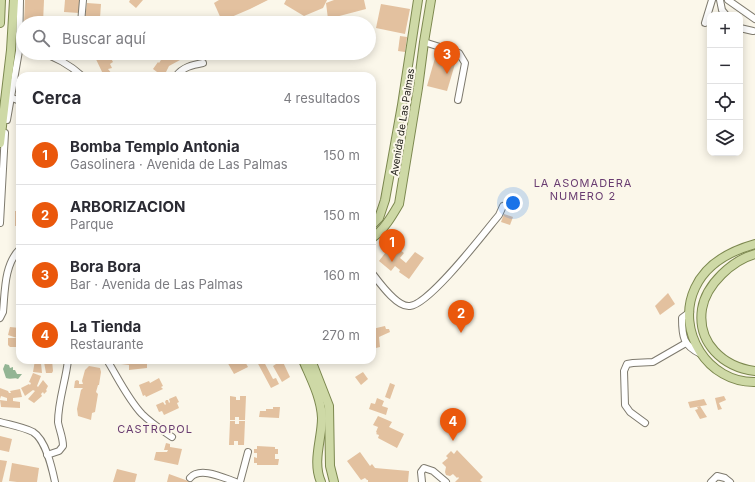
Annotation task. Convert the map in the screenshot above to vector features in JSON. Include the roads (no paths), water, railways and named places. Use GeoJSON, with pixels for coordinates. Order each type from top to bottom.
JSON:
{"type":"FeatureCollection","features":[{"type":"Feature","properties":{"kind":"main road"},"geometry":{"type":"LineString","coordinates":[[0,24],[1,0]]}},
{"type":"Feature","properties":{"kind":"main road"},"geometry":{"type":"LineString","coordinates":[[14,0],[16,26]]}},
{"type":"Feature","properties":{"kind":"main road","name":"Avenida de Las Palmas"},"geometry":{"type":"LineString","coordinates":[[376,221],[379,218],[386,195],[407,75],[418,0]]}},
{"type":"Feature","properties":{"kind":"main road","name":"Avenida de Las Palmas"},"geometry":{"type":"LineString","coordinates":[[376,235],[392,216],[399,204],[431,0]]}},
{"type":"Feature","properties":{"kind":"main road"},"geometry":{"type":"LineString","coordinates":[[0,143],[16,60]]}},
{"type":"Feature","properties":{"kind":"main road"},"geometry":{"type":"LineString","coordinates":[[755,239],[751,245],[733,251],[724,256],[701,278],[691,299],[690,312],[690,326],[692,335],[701,354],[710,366],[722,374],[734,379],[755,382]]}},
{"type":"Feature","properties":{"kind":"main road"},"geometry":{"type":"LineString","coordinates":[[755,254],[746,256],[734,263],[718,279],[706,296],[702,308],[702,318],[703,330],[714,352],[728,363],[738,368],[755,371]]}},
{"type":"Feature","properties":{"kind":"main road"},"geometry":{"type":"LineString","coordinates":[[305,364],[319,400],[322,419],[318,453],[318,469],[321,482]]}},
{"type":"Feature","properties":{"kind":"main road"},"geometry":{"type":"LineString","coordinates":[[313,364],[329,406],[330,466],[334,482]]}},
{"type":"Feature","properties":{"kind":"street"},"geometry":{"type":"LineString","coordinates":[[19,16],[20,0]]}},
{"type":"Feature","properties":{"kind":"street"},"geometry":{"type":"LineString","coordinates":[[82,16],[83,0]]}},
{"type":"Feature","properties":{"kind":"street"},"geometry":{"type":"LineString","coordinates":[[705,23],[712,0]]}},
{"type":"Feature","properties":{"kind":"street"},"geometry":{"type":"LineString","coordinates":[[720,0],[724,12]]}},
{"type":"Feature","properties":{"kind":"street"},"geometry":{"type":"LineString","coordinates":[[728,0],[755,18]]}},
{"type":"Feature","properties":{"kind":"street"},"geometry":{"type":"LineString","coordinates":[[743,29],[753,31]]}},
{"type":"Feature","properties":{"kind":"street"},"geometry":{"type":"LineString","coordinates":[[424,42],[459,54],[463,58],[465,63],[458,100]]}},
{"type":"Feature","properties":{"kind":"street"},"geometry":{"type":"LineString","coordinates":[[62,60],[77,72]]}},
{"type":"Feature","properties":{"kind":"street"},"geometry":{"type":"LineString","coordinates":[[179,72],[190,65],[203,63]]}},
{"type":"Feature","properties":{"kind":"street"},"geometry":{"type":"LineString","coordinates":[[0,223],[8,96],[16,99]]}},
{"type":"Feature","properties":{"kind":"street"},"geometry":{"type":"LineString","coordinates":[[376,277],[400,304],[410,306],[422,301],[452,273],[498,215],[503,206]]}},
{"type":"Feature","properties":{"kind":"street"},"geometry":{"type":"LineString","coordinates":[[0,318],[3,312],[9,270],[16,254]]}},
{"type":"Feature","properties":{"kind":"street"},"geometry":{"type":"LineString","coordinates":[[690,312],[682,318],[682,327],[686,343],[692,350],[701,354]]}},
{"type":"Feature","properties":{"kind":"street"},"geometry":{"type":"LineString","coordinates":[[645,423],[630,412],[625,405],[624,371],[627,364],[653,362],[686,343]]}},
{"type":"Feature","properties":{"kind":"street"},"geometry":{"type":"LineString","coordinates":[[47,455],[59,451],[63,446],[63,438],[58,423],[60,405],[67,376],[68,364]]}},
{"type":"Feature","properties":{"kind":"street"},"geometry":{"type":"LineString","coordinates":[[109,364],[124,389],[141,413],[172,437]]}},
{"type":"Feature","properties":{"kind":"street"},"geometry":{"type":"LineString","coordinates":[[0,422],[33,432],[38,437],[50,458],[55,482]]}},
{"type":"Feature","properties":{"kind":"street"},"geometry":{"type":"LineString","coordinates":[[240,482],[248,452]]}},
{"type":"Feature","properties":{"kind":"street"},"geometry":{"type":"LineString","coordinates":[[422,482],[421,472],[424,468],[433,470],[446,482]]}},
{"type":"Feature","properties":{"kind":"street"},"geometry":{"type":"LineString","coordinates":[[190,478],[199,472],[236,482]]}},
{"type":"Feature","properties":{"kind":"street"},"geometry":{"type":"LineString","coordinates":[[711,482],[714,478],[720,476],[730,482]]}},
{"type":"Feature","properties":{"kind":"place","name":"Bora Bora"},"geometry":{"type":"Point","coordinates":[447,74]}},
{"type":"Feature","properties":{"kind":"place","name":"Bomba Templo Antonia"},"geometry":{"type":"Point","coordinates":[392,262]}},
{"type":"Feature","properties":{"kind":"place","name":"ARBORIZACION"},"geometry":{"type":"Point","coordinates":[461,333]}},
{"type":"Feature","properties":{"kind":"place","name":"La Tienda"},"geometry":{"type":"Point","coordinates":[453,441]}},
{"type":"Feature","properties":{"kind":"district","name":"LA ASOMADERA NUMERO 2"},"geometry":{"type":"Point","coordinates":[583,189]}},
{"type":"Feature","properties":{"kind":"district","name":"CASTROPOL"},"geometry":{"type":"Point","coordinates":[155,429]}}]}
